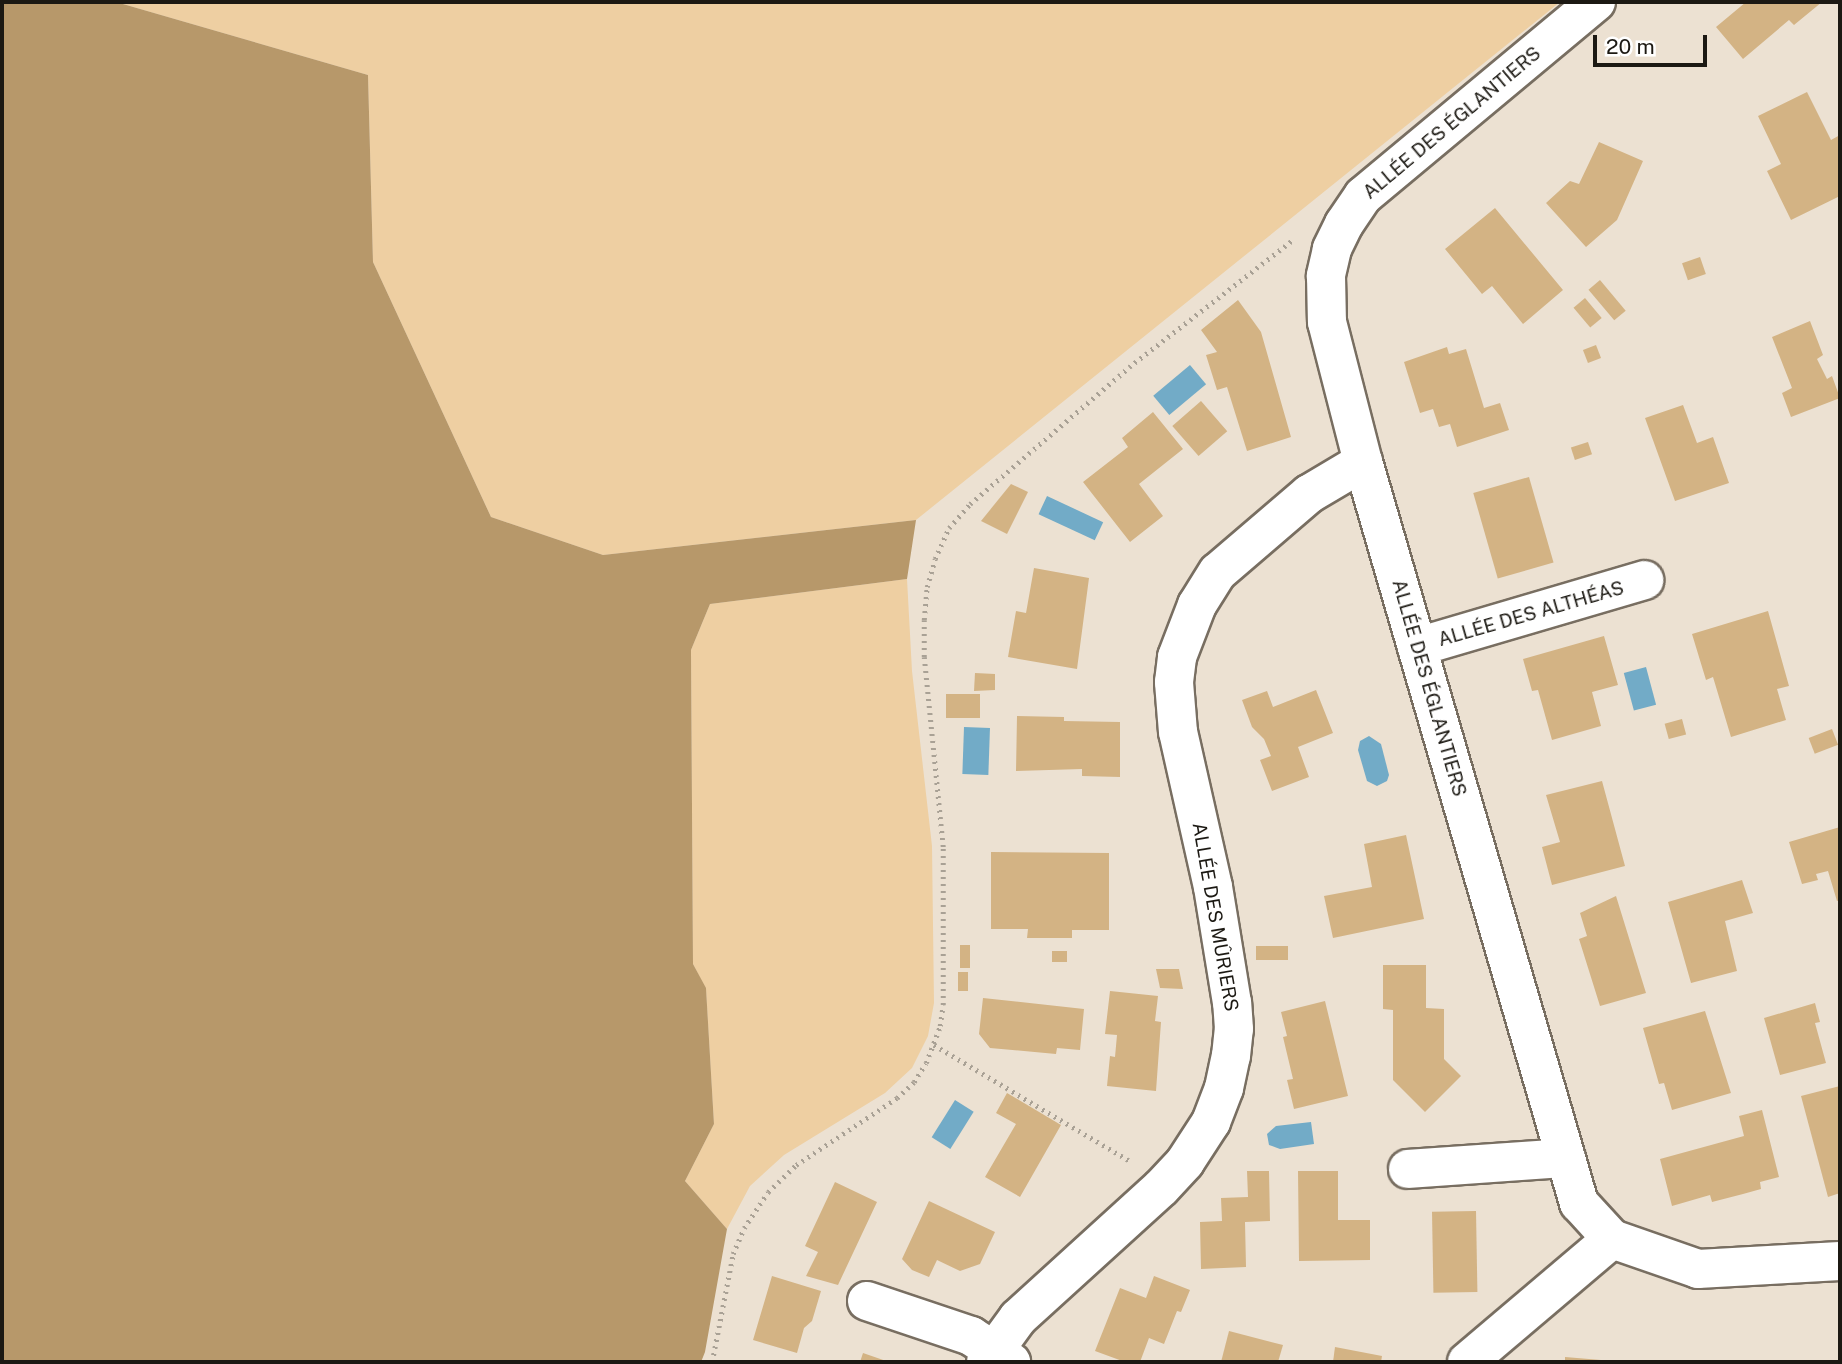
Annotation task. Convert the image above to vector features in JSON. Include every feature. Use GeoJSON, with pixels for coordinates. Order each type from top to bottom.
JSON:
{"type":"FeatureCollection","features":[{"type":"Feature","properties":{"kind":"street","name":"ALLÉE DES ÉGLANTIERS"},"geometry":{"type":"LineString","coordinates":[[1596,2],[1363,196],[1332,248],[1326,276],[1327,322],[1363,462],[1579,1203],[1612,1239],[1698,1269],[1840,1261]]}},
{"type":"Feature","properties":{"kind":"street","name":"ALLÉE DES MÛRIERS"},"geometry":{"type":"LineString","coordinates":[[997,1358],[1018,1318],[1161,1188],[1185,1162],[1211,1122],[1224,1088],[1234,1029],[1213,887],[1178,732],[1174,682],[1177,657],[1197,605],[1219,572],[1309,494],[1363,462]]}},
{"type":"Feature","properties":{"kind":"street","name":"ALLÉE DES ALTHÉAS"},"geometry":{"type":"LineString","coordinates":[[1417,647],[1644,580]]}},
{"type":"Feature","properties":{"kind":"street"},"geometry":{"type":"LineString","coordinates":[[1408,1169],[1566,1158]]}},
{"type":"Feature","properties":{"kind":"street"},"geometry":{"type":"LineString","coordinates":[[1467,1362],[1612,1239]]}},
{"type":"Feature","properties":{"kind":"street"},"geometry":{"type":"LineString","coordinates":[[867,1301],[971,1336],[997,1358]]}},
{"type":"Feature","properties":{"kind":"path"},"geometry":{"type":"LineString","coordinates":[[712,1362],[733,1254],[744,1228],[768,1192],[796,1165],[897,1098],[914,1083],[934,1045],[943,1005],[943,847],[924,657],[927,587],[935,558],[949,528],[1007,471],[1129,367],[1302,233]]}},
{"type":"Feature","properties":{"kind":"path"},"geometry":{"type":"LineString","coordinates":[[934,1045],[1122,1153],[1161,1188]]}},
{"type":"Feature","properties":{"kind":"shaded area"},"geometry":{"type":"Polygon","coordinates":[[[2,2],[116,2],[368,75],[373,262],[491,517],[603,555],[916,520],[907,579],[710,604],[691,650],[693,964],[706,988],[714,1124],[685,1181],[727,1229],[701,1362],[2,1362],[2,2]]]}},
{"type":"Feature","properties":{"kind":"shaded area"},"geometry":{"type":"Polygon","coordinates":[[[116,2],[1560,2],[916,520],[603,555],[491,517],[373,262],[368,75],[116,2]]]}},
{"type":"Feature","properties":{"kind":"shaded area"},"geometry":{"type":"Polygon","coordinates":[[[907,579],[912,671],[932,846],[934,1003],[928,1036],[912,1068],[885,1093],[784,1155],[750,1186],[727,1229],[685,1181],[714,1124],[706,989],[693,964],[691,650],[710,604],[907,579]]]}},
{"type":"Feature","properties":{"kind":"water"},"geometry":{"type":"Polygon","coordinates":[[[1190,365],[1206,384],[1169,415],[1153,396],[1190,365]]]}},
{"type":"Feature","properties":{"kind":"water"},"geometry":{"type":"Polygon","coordinates":[[[1047,496],[1103,522],[1095,540],[1039,514],[1047,496]]]}},
{"type":"Feature","properties":{"kind":"water"},"geometry":{"type":"Polygon","coordinates":[[[1646,667],[1656,705],[1634,711],[1624,673],[1646,667]]]}},
{"type":"Feature","properties":{"kind":"water"},"geometry":{"type":"Polygon","coordinates":[[[964,727],[990,728],[988,775],[962,774],[964,727]]]}},
{"type":"Feature","properties":{"kind":"water"},"geometry":{"type":"Polygon","coordinates":[[[1369,736],[1381,744],[1389,775],[1387,781],[1377,786],[1367,781],[1358,750],[1360,741],[1369,736]]]}},
{"type":"Feature","properties":{"kind":"water"},"geometry":{"type":"Polygon","coordinates":[[[955,1100],[974,1112],[950,1149],[932,1137],[955,1100]]]}},
{"type":"Feature","properties":{"kind":"water"},"geometry":{"type":"Polygon","coordinates":[[[1311,1122],[1314,1144],[1280,1149],[1269,1145],[1267,1134],[1276,1126],[1311,1122]]]}},
{"type":"Feature","properties":{"kind":"building"},"geometry":{"type":"Polygon","coordinates":[[[1746,2],[1822,2],[1794,25],[1789,20],[1743,59],[1716,27],[1746,2]]]}},
{"type":"Feature","properties":{"kind":"building"},"geometry":{"type":"Polygon","coordinates":[[[1807,92],[1831,140],[1840,135],[1840,196],[1791,220],[1767,171],[1781,164],[1758,116],[1807,92]]]}},
{"type":"Feature","properties":{"kind":"building"},"geometry":{"type":"Polygon","coordinates":[[[1599,142],[1643,161],[1617,220],[1586,247],[1546,203],[1570,181],[1579,184],[1599,142]]]}},
{"type":"Feature","properties":{"kind":"building"},"geometry":{"type":"Polygon","coordinates":[[[1495,208],[1563,290],[1523,324],[1492,286],[1482,294],[1445,249],[1495,208]]]}},
{"type":"Feature","properties":{"kind":"building"},"geometry":{"type":"Polygon","coordinates":[[[1700,257],[1706,274],[1688,280],[1682,263],[1700,257]]]}},
{"type":"Feature","properties":{"kind":"building"},"geometry":{"type":"Polygon","coordinates":[[[1600,280],[1626,311],[1614,320],[1589,290],[1600,280]]]}},
{"type":"Feature","properties":{"kind":"building"},"geometry":{"type":"Polygon","coordinates":[[[1585,298],[1602,318],[1590,328],[1574,308],[1585,298]]]}},
{"type":"Feature","properties":{"kind":"building"},"geometry":{"type":"Polygon","coordinates":[[[1238,300],[1261,332],[1291,437],[1247,451],[1227,387],[1217,390],[1206,355],[1217,352],[1201,330],[1238,300]]]}},
{"type":"Feature","properties":{"kind":"building"},"geometry":{"type":"Polygon","coordinates":[[[1810,321],[1823,355],[1817,359],[1827,379],[1832,376],[1840,398],[1791,417],[1782,393],[1792,388],[1772,337],[1810,321]]]}},
{"type":"Feature","properties":{"kind":"building"},"geometry":{"type":"Polygon","coordinates":[[[1596,345],[1601,358],[1588,363],[1583,350],[1596,345]]]}},
{"type":"Feature","properties":{"kind":"building"},"geometry":{"type":"Polygon","coordinates":[[[1447,347],[1449,354],[1466,349],[1484,408],[1500,403],[1509,430],[1457,447],[1450,424],[1439,427],[1433,409],[1420,413],[1404,362],[1447,347]]]}},
{"type":"Feature","properties":{"kind":"building"},"geometry":{"type":"Polygon","coordinates":[[[1201,401],[1227,431],[1199,456],[1172,426],[1201,401]]]}},
{"type":"Feature","properties":{"kind":"building"},"geometry":{"type":"Polygon","coordinates":[[[1683,405],[1697,443],[1713,437],[1729,483],[1675,501],[1645,418],[1683,405]]]}},
{"type":"Feature","properties":{"kind":"building"},"geometry":{"type":"Polygon","coordinates":[[[1153,412],[1183,449],[1139,484],[1163,516],[1130,542],[1083,482],[1128,447],[1122,438],[1153,412]]]}},
{"type":"Feature","properties":{"kind":"building"},"geometry":{"type":"Polygon","coordinates":[[[1588,442],[1592,454],[1575,460],[1571,448],[1588,442]]]}},
{"type":"Feature","properties":{"kind":"building"},"geometry":{"type":"Polygon","coordinates":[[[1529,477],[1554,563],[1498,579],[1473,493],[1529,477]]]}},
{"type":"Feature","properties":{"kind":"building"},"geometry":{"type":"Polygon","coordinates":[[[1011,484],[1028,492],[1007,534],[981,521],[1011,484]]]}},
{"type":"Feature","properties":{"kind":"building"},"geometry":{"type":"Polygon","coordinates":[[[1034,568],[1089,578],[1077,669],[1008,657],[1016,611],[1026,613],[1034,568]]]}},
{"type":"Feature","properties":{"kind":"building"},"geometry":{"type":"Polygon","coordinates":[[[1768,611],[1789,686],[1777,689],[1786,720],[1731,737],[1713,677],[1706,680],[1692,634],[1768,611]]]}},
{"type":"Feature","properties":{"kind":"building"},"geometry":{"type":"Polygon","coordinates":[[[1604,636],[1618,685],[1592,692],[1601,726],[1552,740],[1538,690],[1532,691],[1523,659],[1604,636]]]}},
{"type":"Feature","properties":{"kind":"building"},"geometry":{"type":"Polygon","coordinates":[[[975,673],[995,674],[995,690],[974,691],[975,673]]]}},
{"type":"Feature","properties":{"kind":"building"},"geometry":{"type":"Polygon","coordinates":[[[1316,690],[1333,733],[1298,747],[1309,777],[1272,791],[1260,760],[1271,756],[1264,739],[1252,727],[1242,700],[1267,691],[1273,707],[1316,690]]]}},
{"type":"Feature","properties":{"kind":"building"},"geometry":{"type":"Polygon","coordinates":[[[946,694],[980,694],[980,718],[946,718],[946,694]]]}},
{"type":"Feature","properties":{"kind":"building"},"geometry":{"type":"Polygon","coordinates":[[[1017,716],[1064,717],[1064,721],[1120,722],[1120,777],[1082,776],[1082,769],[1016,771],[1017,716]]]}},
{"type":"Feature","properties":{"kind":"building"},"geometry":{"type":"Polygon","coordinates":[[[1682,719],[1686,734],[1669,739],[1665,724],[1682,719]]]}},
{"type":"Feature","properties":{"kind":"building"},"geometry":{"type":"Polygon","coordinates":[[[1832,729],[1838,745],[1815,754],[1809,738],[1832,729]]]}},
{"type":"Feature","properties":{"kind":"building"},"geometry":{"type":"Polygon","coordinates":[[[1602,781],[1625,866],[1552,885],[1542,847],[1560,842],[1546,795],[1602,781]]]}},
{"type":"Feature","properties":{"kind":"building"},"geometry":{"type":"Polygon","coordinates":[[[1840,827],[1840,900],[1837,901],[1828,871],[1816,874],[1818,880],[1802,884],[1789,842],[1840,827]]]}},
{"type":"Feature","properties":{"kind":"building"},"geometry":{"type":"Polygon","coordinates":[[[1406,835],[1424,919],[1333,938],[1324,896],[1372,887],[1364,844],[1406,835]]]}},
{"type":"Feature","properties":{"kind":"building"},"geometry":{"type":"Polygon","coordinates":[[[991,852],[1109,853],[1109,930],[1072,930],[1072,938],[1027,938],[1028,929],[991,929],[991,852]]]}},
{"type":"Feature","properties":{"kind":"building"},"geometry":{"type":"Polygon","coordinates":[[[1742,880],[1753,913],[1725,921],[1737,971],[1691,983],[1668,902],[1742,880]]]}},
{"type":"Feature","properties":{"kind":"building"},"geometry":{"type":"Polygon","coordinates":[[[1616,896],[1646,993],[1600,1006],[1579,939],[1587,936],[1580,913],[1616,896]]]}},
{"type":"Feature","properties":{"kind":"building"},"geometry":{"type":"Polygon","coordinates":[[[960,945],[970,945],[970,968],[960,968],[960,945]]]}},
{"type":"Feature","properties":{"kind":"building"},"geometry":{"type":"Polygon","coordinates":[[[1256,946],[1288,946],[1288,960],[1256,960],[1256,946]]]}},
{"type":"Feature","properties":{"kind":"building"},"geometry":{"type":"Polygon","coordinates":[[[1052,951],[1067,951],[1067,962],[1052,962],[1052,951]]]}},
{"type":"Feature","properties":{"kind":"building"},"geometry":{"type":"Polygon","coordinates":[[[1383,965],[1426,965],[1426,1008],[1444,1009],[1444,1059],[1461,1076],[1425,1112],[1393,1080],[1393,1010],[1383,1009],[1383,965]]]}},
{"type":"Feature","properties":{"kind":"building"},"geometry":{"type":"Polygon","coordinates":[[[1156,969],[1179,969],[1183,989],[1160,988],[1156,969]]]}},
{"type":"Feature","properties":{"kind":"building"},"geometry":{"type":"Polygon","coordinates":[[[958,972],[968,972],[968,991],[958,991],[958,972]]]}},
{"type":"Feature","properties":{"kind":"building"},"geometry":{"type":"Polygon","coordinates":[[[1110,991],[1158,996],[1155,1021],[1161,1022],[1156,1091],[1107,1086],[1110,1056],[1115,1057],[1117,1035],[1105,1034],[1110,991]]]}},
{"type":"Feature","properties":{"kind":"building"},"geometry":{"type":"Polygon","coordinates":[[[983,998],[1084,1009],[1080,1050],[1057,1048],[1056,1054],[990,1048],[979,1034],[983,998]]]}},
{"type":"Feature","properties":{"kind":"building"},"geometry":{"type":"Polygon","coordinates":[[[1325,1001],[1348,1096],[1294,1109],[1287,1080],[1293,1079],[1283,1037],[1287,1036],[1281,1012],[1325,1001]]]}},
{"type":"Feature","properties":{"kind":"building"},"geometry":{"type":"Polygon","coordinates":[[[1815,1003],[1820,1022],[1815,1023],[1826,1063],[1780,1075],[1764,1018],[1815,1003]]]}},
{"type":"Feature","properties":{"kind":"building"},"geometry":{"type":"Polygon","coordinates":[[[1705,1011],[1731,1093],[1672,1110],[1664,1083],[1659,1084],[1643,1028],[1705,1011]]]}},
{"type":"Feature","properties":{"kind":"building"},"geometry":{"type":"Polygon","coordinates":[[[1840,1086],[1840,1193],[1828,1197],[1801,1096],[1840,1086]]]}},
{"type":"Feature","properties":{"kind":"building"},"geometry":{"type":"Polygon","coordinates":[[[1007,1093],[1061,1125],[1020,1197],[985,1177],[1016,1124],[996,1113],[1007,1093]]]}},
{"type":"Feature","properties":{"kind":"building"},"geometry":{"type":"Polygon","coordinates":[[[1762,1110],[1779,1177],[1760,1182],[1761,1189],[1743,1194],[1712,1202],[1710,1195],[1672,1206],[1660,1159],[1744,1136],[1739,1116],[1762,1110]]]}},
{"type":"Feature","properties":{"kind":"building"},"geometry":{"type":"Polygon","coordinates":[[[1247,1171],[1269,1171],[1270,1221],[1245,1222],[1246,1267],[1201,1269],[1200,1222],[1222,1221],[1221,1198],[1248,1197],[1247,1171]]]}},
{"type":"Feature","properties":{"kind":"building"},"geometry":{"type":"Polygon","coordinates":[[[1298,1171],[1338,1171],[1338,1220],[1370,1220],[1370,1260],[1299,1261],[1298,1171]]]}},
{"type":"Feature","properties":{"kind":"building"},"geometry":{"type":"Polygon","coordinates":[[[835,1182],[877,1202],[838,1285],[806,1276],[818,1252],[805,1246],[835,1182]]]}},
{"type":"Feature","properties":{"kind":"building"},"geometry":{"type":"Polygon","coordinates":[[[929,1201],[995,1232],[980,1264],[960,1271],[937,1260],[929,1277],[912,1270],[902,1259],[929,1201]]]}},
{"type":"Feature","properties":{"kind":"building"},"geometry":{"type":"Polygon","coordinates":[[[1476,1211],[1477,1292],[1433,1293],[1432,1212],[1476,1211]]]}},
{"type":"Feature","properties":{"kind":"building"},"geometry":{"type":"Polygon","coordinates":[[[772,1276],[821,1291],[812,1321],[804,1328],[797,1353],[753,1340],[772,1276]]]}},
{"type":"Feature","properties":{"kind":"building"},"geometry":{"type":"Polygon","coordinates":[[[1154,1276],[1190,1290],[1181,1312],[1177,1311],[1164,1344],[1149,1338],[1140,1362],[1125,1362],[1095,1351],[1120,1288],[1146,1298],[1154,1276]]]}},
{"type":"Feature","properties":{"kind":"building"},"geometry":{"type":"Polygon","coordinates":[[[1229,1331],[1283,1345],[1278,1362],[1221,1362],[1229,1331]]]}},
{"type":"Feature","properties":{"kind":"building"},"geometry":{"type":"Polygon","coordinates":[[[1335,1347],[1382,1356],[1381,1362],[1333,1362],[1335,1347]]]}},
{"type":"Feature","properties":{"kind":"building"},"geometry":{"type":"Polygon","coordinates":[[[863,1353],[889,1362],[860,1362],[863,1353]]]}},
{"type":"Feature","properties":{"kind":"building"},"geometry":{"type":"Polygon","coordinates":[[[1565,1357],[1601,1360],[1601,1362],[1565,1362],[1565,1357]]]}}]}
